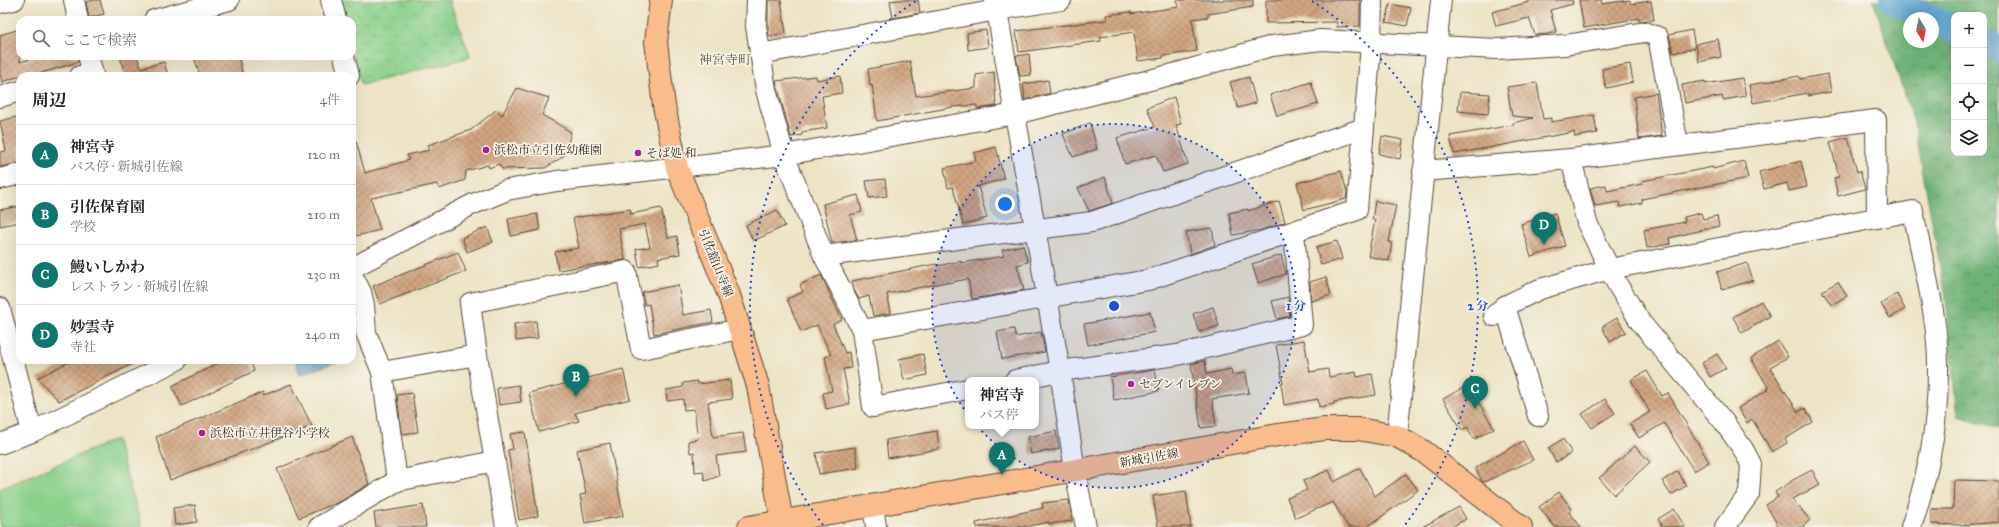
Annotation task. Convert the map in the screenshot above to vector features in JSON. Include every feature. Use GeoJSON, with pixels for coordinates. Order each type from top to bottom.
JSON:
{"type":"FeatureCollection","features":[{"type":"Feature","properties":{"kind":"main road","name":"引佐舘山寺線"},"geometry":{"type":"LineString","coordinates":[[661,0],[656,42],[664,106],[677,168],[730,295],[758,386],[783,524]]}},
{"type":"Feature","properties":{"kind":"main road","name":"新城引佐線"},"geometry":{"type":"LineString","coordinates":[[749,527],[875,517],[1075,471],[1278,434],[1325,429],[1358,429],[1396,436],[1423,451],[1520,527]]}},
{"type":"Feature","properties":{"kind":"street"},"geometry":{"type":"LineString","coordinates":[[0,3],[14,0]]}},
{"type":"Feature","properties":{"kind":"street"},"geometry":{"type":"LineString","coordinates":[[74,0],[77,16]]}},
{"type":"Feature","properties":{"kind":"street"},"geometry":{"type":"LineString","coordinates":[[164,16],[190,5],[229,0]]}},
{"type":"Feature","properties":{"kind":"street"},"geometry":{"type":"LineString","coordinates":[[331,0],[335,16]]}},
{"type":"Feature","properties":{"kind":"street"},"geometry":{"type":"LineString","coordinates":[[757,0],[756,26],[766,90],[784,155],[824,256],[862,330],[873,407],[965,390]]}},
{"type":"Feature","properties":{"kind":"street"},"geometry":{"type":"LineString","coordinates":[[760,54],[996,5],[1061,0]]}},
{"type":"Feature","properties":{"kind":"street"},"geometry":{"type":"LineString","coordinates":[[862,330],[1148,280],[1357,210],[1371,44],[1372,0]]}},
{"type":"Feature","properties":{"kind":"street"},"geometry":{"type":"LineString","coordinates":[[1396,436],[1441,0]]}},
{"type":"Feature","properties":{"kind":"street"},"geometry":{"type":"LineString","coordinates":[[996,5],[1036,230],[1075,471],[1086,527]]}},
{"type":"Feature","properties":{"kind":"street"},"geometry":{"type":"LineString","coordinates":[[356,266],[471,205],[507,190],[557,181],[784,155],[1015,114],[1166,76],[1272,46],[1321,40],[1371,44],[1437,45],[1497,49],[1565,45],[1645,32],[1658,37],[1678,144]]}},
{"type":"Feature","properties":{"kind":"street"},"geometry":{"type":"LineString","coordinates":[[89,60],[93,72]]}},
{"type":"Feature","properties":{"kind":"street"},"geometry":{"type":"LineString","coordinates":[[345,60],[348,72]]}},
{"type":"Feature","properties":{"kind":"street"},"geometry":{"type":"LineString","coordinates":[[0,96],[16,92]]}},
{"type":"Feature","properties":{"kind":"street"},"geometry":{"type":"LineString","coordinates":[[1423,171],[1571,159],[1678,144],[1876,120],[1877,218]]}},
{"type":"Feature","properties":{"kind":"street"},"geometry":{"type":"LineString","coordinates":[[824,256],[1092,222],[1364,128]]}},
{"type":"Feature","properties":{"kind":"street"},"geometry":{"type":"LineString","coordinates":[[1571,159],[1587,223],[1617,284],[1641,323],[1724,422],[1743,449],[1751,464],[1749,494],[1725,527]]}},
{"type":"Feature","properties":{"kind":"street"},"geometry":{"type":"LineString","coordinates":[[0,179],[16,175]]}},
{"type":"Feature","properties":{"kind":"street"},"geometry":{"type":"LineString","coordinates":[[1538,416],[1499,311],[1540,289],[1610,269],[1913,211],[1934,320],[1938,372],[1935,433],[1911,527]]}},
{"type":"Feature","properties":{"kind":"street"},"geometry":{"type":"LineString","coordinates":[[1032,377],[1177,354],[1302,326],[1294,232]]}},
{"type":"Feature","properties":{"kind":"street"},"geometry":{"type":"LineString","coordinates":[[506,527],[477,355],[470,303],[626,271],[641,349],[740,329]]}},
{"type":"Feature","properties":{"kind":"street"},"geometry":{"type":"LineString","coordinates":[[356,283],[361,292],[364,304],[366,333],[382,372],[397,482]]}},
{"type":"Feature","properties":{"kind":"street"},"geometry":{"type":"LineString","coordinates":[[0,308],[32,432]]}},
{"type":"Feature","properties":{"kind":"street"},"geometry":{"type":"LineString","coordinates":[[382,372],[477,355]]}},
{"type":"Feature","properties":{"kind":"street"},"geometry":{"type":"LineString","coordinates":[[0,444],[32,432],[169,364]]}},
{"type":"Feature","properties":{"kind":"street"},"geometry":{"type":"LineString","coordinates":[[319,527],[397,482],[495,461]]}},
{"type":"Feature","properties":{"kind":"green space"},"geometry":{"type":"Polygon","coordinates":[[[340,0],[449,0],[471,57],[361,85],[355,60],[356,16],[344,16],[340,0]]]}},
{"type":"Feature","properties":{"kind":"green space"},"geometry":{"type":"Polygon","coordinates":[[[1873,0],[1999,0],[1999,428],[1958,416],[1946,298],[1914,123],[1873,0]]]}},
{"type":"Feature","properties":{"kind":"green space"},"geometry":{"type":"Polygon","coordinates":[[[116,439],[142,527],[0,527],[0,489],[116,439]]]}},
{"type":"Feature","properties":{"kind":"water"},"geometry":{"type":"Polygon","coordinates":[[[296,364],[331,364],[300,375],[296,364]]]}},
{"type":"Feature","properties":{"kind":"building"},"geometry":{"type":"Polygon","coordinates":[[[100,0],[104,14],[89,16],[86,2],[100,0]]]}},
{"type":"Feature","properties":{"kind":"building"},"geometry":{"type":"Polygon","coordinates":[[[768,0],[781,0],[786,33],[769,36],[768,0]]]}},
{"type":"Feature","properties":{"kind":"building"},"geometry":{"type":"Polygon","coordinates":[[[918,0],[920,13],[893,18],[890,1],[918,0]]]}},
{"type":"Feature","properties":{"kind":"building"},"geometry":{"type":"Polygon","coordinates":[[[1177,0],[1253,0],[1253,7],[1208,14],[1208,17],[1192,19],[1197,51],[1163,56],[1163,58],[1138,61],[1134,32],[1100,37],[1101,41],[1019,52],[1016,31],[1107,20],[1106,15],[1131,12],[1131,14],[1179,7],[1177,0]]]}},
{"type":"Feature","properties":{"kind":"building"},"geometry":{"type":"Polygon","coordinates":[[[1266,0],[1360,0],[1360,26],[1337,27],[1337,22],[1266,23],[1266,0]]]}},
{"type":"Feature","properties":{"kind":"building"},"geometry":{"type":"Polygon","coordinates":[[[1529,0],[1572,0],[1573,4],[1550,10],[1556,32],[1535,35],[1529,18],[1496,26],[1492,12],[1529,2],[1529,0]]]}},
{"type":"Feature","properties":{"kind":"building"},"geometry":{"type":"Polygon","coordinates":[[[1579,0],[1601,0],[1602,4],[1630,0],[1630,4],[1651,1],[1654,20],[1640,21],[1639,18],[1584,28],[1579,0]]]}},
{"type":"Feature","properties":{"kind":"building"},"geometry":{"type":"Polygon","coordinates":[[[1390,4],[1411,8],[1407,26],[1386,22],[1390,4]]]}},
{"type":"Feature","properties":{"kind":"building"},"geometry":{"type":"Polygon","coordinates":[[[16,30],[16,60],[20,60],[20,62],[27,60],[78,60],[78,62],[44,72],[16,72],[16,77],[2,82],[0,74],[0,35],[16,30]]]}},
{"type":"Feature","properties":{"kind":"building"},"geometry":{"type":"Polygon","coordinates":[[[986,30],[988,47],[968,50],[967,33],[986,30]]]}},
{"type":"Feature","properties":{"kind":"building"},"geometry":{"type":"Polygon","coordinates":[[[1692,30],[1695,48],[1673,53],[1669,35],[1692,30]]]}},
{"type":"Feature","properties":{"kind":"building"},"geometry":{"type":"Polygon","coordinates":[[[1718,39],[1721,57],[1699,62],[1696,44],[1718,39]]]}},
{"type":"Feature","properties":{"kind":"building"},"geometry":{"type":"Polygon","coordinates":[[[1029,54],[1031,75],[1020,76],[1016,56],[1029,54]]]}},
{"type":"Feature","properties":{"kind":"building"},"geometry":{"type":"Polygon","coordinates":[[[121,60],[138,60],[141,68],[164,62],[167,72],[124,72],[121,60]]]}},
{"type":"Feature","properties":{"kind":"building"},"geometry":{"type":"Polygon","coordinates":[[[195,60],[239,60],[242,72],[199,72],[195,60]]]}},
{"type":"Feature","properties":{"kind":"building"},"geometry":{"type":"Polygon","coordinates":[[[910,61],[916,96],[976,88],[976,75],[994,72],[996,106],[977,109],[977,105],[953,107],[877,121],[872,85],[870,86],[868,69],[910,61]]]}},
{"type":"Feature","properties":{"kind":"building"},"geometry":{"type":"Polygon","coordinates":[[[1630,64],[1633,82],[1606,88],[1602,69],[1630,64]]]}},
{"type":"Feature","properties":{"kind":"building"},"geometry":{"type":"Polygon","coordinates":[[[1828,74],[1831,92],[1808,96],[1808,93],[1753,103],[1749,85],[1799,76],[1800,79],[1828,74]]]}},
{"type":"Feature","properties":{"kind":"building"},"geometry":{"type":"Polygon","coordinates":[[[816,76],[817,80],[840,76],[842,93],[822,96],[827,128],[802,132],[802,135],[791,137],[776,81],[816,76]]]}},
{"type":"Feature","properties":{"kind":"building"},"geometry":{"type":"Polygon","coordinates":[[[1249,77],[1256,103],[1238,108],[1230,82],[1249,77]]]}},
{"type":"Feature","properties":{"kind":"building"},"geometry":{"type":"Polygon","coordinates":[[[1742,78],[1746,96],[1723,100],[1722,96],[1685,103],[1682,85],[1705,81],[1705,84],[1742,78]]]}},
{"type":"Feature","properties":{"kind":"building"},"geometry":{"type":"Polygon","coordinates":[[[1048,80],[1050,93],[1025,100],[1023,84],[1048,80]]]}},
{"type":"Feature","properties":{"kind":"building"},"geometry":{"type":"Polygon","coordinates":[[[1311,82],[1318,104],[1277,116],[1270,95],[1311,82]]]}},
{"type":"Feature","properties":{"kind":"building"},"geometry":{"type":"Polygon","coordinates":[[[1537,83],[1543,119],[1551,118],[1551,122],[1594,115],[1597,133],[1575,137],[1574,132],[1454,154],[1450,136],[1513,125],[1513,123],[1533,118],[1512,116],[1507,87],[1537,83]]]}},
{"type":"Feature","properties":{"kind":"building"},"geometry":{"type":"Polygon","coordinates":[[[517,88],[549,98],[542,115],[571,132],[564,156],[545,168],[502,169],[499,164],[489,168],[488,165],[466,171],[465,180],[439,189],[437,184],[371,198],[380,230],[356,236],[356,141],[365,173],[409,160],[407,155],[430,150],[428,145],[471,130],[496,110],[502,115],[517,88]]]}},
{"type":"Feature","properties":{"kind":"building"},"geometry":{"type":"Polygon","coordinates":[[[1460,92],[1490,94],[1488,114],[1458,111],[1460,92]]]}},
{"type":"Feature","properties":{"kind":"building"},"geometry":{"type":"Polygon","coordinates":[[[1656,93],[1662,136],[1639,139],[1634,97],[1656,93]]]}},
{"type":"Feature","properties":{"kind":"building"},"geometry":{"type":"Polygon","coordinates":[[[1174,97],[1181,124],[1176,125],[1188,164],[1163,172],[1156,155],[1125,164],[1117,138],[1155,127],[1147,108],[1174,97]]]}},
{"type":"Feature","properties":{"kind":"building"},"geometry":{"type":"Polygon","coordinates":[[[16,117],[16,164],[0,167],[0,152],[6,151],[0,121],[16,117]]]}},
{"type":"Feature","properties":{"kind":"building"},"geometry":{"type":"Polygon","coordinates":[[[1090,123],[1097,149],[1073,157],[1063,134],[1090,123]]]}},
{"type":"Feature","properties":{"kind":"building"},"geometry":{"type":"Polygon","coordinates":[[[1382,136],[1403,140],[1400,159],[1379,154],[1382,136]]]}},
{"type":"Feature","properties":{"kind":"building"},"geometry":{"type":"Polygon","coordinates":[[[1848,137],[1857,172],[1860,171],[1865,189],[1838,196],[1834,178],[1839,177],[1830,142],[1848,137]]]}},
{"type":"Feature","properties":{"kind":"building"},"geometry":{"type":"Polygon","coordinates":[[[996,147],[1004,179],[978,186],[987,218],[963,225],[953,187],[948,188],[944,168],[976,161],[974,153],[996,147]]]}},
{"type":"Feature","properties":{"kind":"building"},"geometry":{"type":"Polygon","coordinates":[[[1744,161],[1748,178],[1642,199],[1642,203],[1620,207],[1619,202],[1595,206],[1590,188],[1606,185],[1607,191],[1642,184],[1642,181],[1713,167],[1713,169],[1744,161]]]}},
{"type":"Feature","properties":{"kind":"building"},"geometry":{"type":"Polygon","coordinates":[[[1801,161],[1807,187],[1789,191],[1787,183],[1764,189],[1759,172],[1801,161]]]}},
{"type":"Feature","properties":{"kind":"building"},"geometry":{"type":"Polygon","coordinates":[[[1341,171],[1347,192],[1346,199],[1304,210],[1297,183],[1341,171]]]}},
{"type":"Feature","properties":{"kind":"building"},"geometry":{"type":"Polygon","coordinates":[[[1105,177],[1113,203],[1089,211],[1078,188],[1105,177]]]}},
{"type":"Feature","properties":{"kind":"building"},"geometry":{"type":"Polygon","coordinates":[[[885,179],[887,196],[869,198],[866,181],[885,179]]]}},
{"type":"Feature","properties":{"kind":"building"},"geometry":{"type":"Polygon","coordinates":[[[858,195],[862,212],[850,215],[857,240],[832,243],[823,204],[858,195]]]}},
{"type":"Feature","properties":{"kind":"building"},"geometry":{"type":"Polygon","coordinates":[[[1279,201],[1285,222],[1261,230],[1233,235],[1229,213],[1248,209],[1248,211],[1279,201]]]}},
{"type":"Feature","properties":{"kind":"building"},"geometry":{"type":"Polygon","coordinates":[[[1375,201],[1396,205],[1389,242],[1392,242],[1389,261],[1368,256],[1375,220],[1372,220],[1375,201]]]}},
{"type":"Feature","properties":{"kind":"building"},"geometry":{"type":"Polygon","coordinates":[[[16,207],[16,223],[0,226],[0,210],[16,207]]]}},
{"type":"Feature","properties":{"kind":"building"},"geometry":{"type":"Polygon","coordinates":[[[661,208],[668,238],[677,236],[680,254],[658,258],[659,263],[639,267],[636,249],[650,247],[645,224],[619,229],[625,260],[558,270],[555,252],[579,248],[573,218],[630,209],[631,214],[661,208]]]}},
{"type":"Feature","properties":{"kind":"building"},"geometry":{"type":"Polygon","coordinates":[[[777,210],[785,226],[753,241],[746,225],[777,210]]]}},
{"type":"Feature","properties":{"kind":"building"},"geometry":{"type":"Polygon","coordinates":[[[1555,213],[1565,246],[1531,257],[1521,224],[1555,213]]]}},
{"type":"Feature","properties":{"kind":"building"},"geometry":{"type":"Polygon","coordinates":[[[1701,213],[1703,219],[1717,216],[1719,226],[1669,238],[1670,244],[1647,248],[1644,230],[1685,222],[1684,217],[1701,213]]]}},
{"type":"Feature","properties":{"kind":"building"},"geometry":{"type":"Polygon","coordinates":[[[537,214],[540,230],[511,236],[508,219],[537,214]]]}},
{"type":"Feature","properties":{"kind":"building"},"geometry":{"type":"Polygon","coordinates":[[[487,227],[493,242],[467,252],[462,238],[487,227]]]}},
{"type":"Feature","properties":{"kind":"building"},"geometry":{"type":"Polygon","coordinates":[[[1212,228],[1215,245],[1190,254],[1186,232],[1212,228]]]}},
{"type":"Feature","properties":{"kind":"building"},"geometry":{"type":"Polygon","coordinates":[[[1337,241],[1342,259],[1321,265],[1316,247],[1337,241]]]}},
{"type":"Feature","properties":{"kind":"building"},"geometry":{"type":"Polygon","coordinates":[[[1023,245],[1028,262],[1017,265],[1024,290],[972,299],[968,279],[947,282],[887,294],[891,313],[873,316],[869,296],[859,299],[854,290],[852,281],[936,264],[937,266],[961,261],[961,263],[1004,256],[1002,250],[1023,245]]]}},
{"type":"Feature","properties":{"kind":"building"},"geometry":{"type":"Polygon","coordinates":[[[458,252],[466,271],[380,304],[373,286],[458,252]]]}},
{"type":"Feature","properties":{"kind":"building"},"geometry":{"type":"Polygon","coordinates":[[[1281,255],[1286,274],[1258,283],[1252,264],[1281,255]]]}},
{"type":"Feature","properties":{"kind":"building"},"geometry":{"type":"Polygon","coordinates":[[[1747,263],[1753,280],[1722,290],[1717,272],[1747,263]]]}},
{"type":"Feature","properties":{"kind":"building"},"geometry":{"type":"Polygon","coordinates":[[[821,275],[842,320],[833,324],[845,353],[849,352],[851,368],[843,369],[850,404],[826,409],[823,393],[832,391],[825,357],[831,355],[817,325],[801,332],[787,299],[803,292],[800,285],[821,275]]]}},
{"type":"Feature","properties":{"kind":"building"},"geometry":{"type":"Polygon","coordinates":[[[1326,277],[1331,295],[1311,301],[1310,282],[1326,277]]]}},
{"type":"Feature","properties":{"kind":"building"},"geometry":{"type":"Polygon","coordinates":[[[1838,282],[1847,296],[1831,305],[1822,291],[1838,282]]]}},
{"type":"Feature","properties":{"kind":"building"},"geometry":{"type":"Polygon","coordinates":[[[678,285],[683,315],[711,310],[713,322],[654,334],[649,304],[645,305],[642,292],[678,285]]]}},
{"type":"Feature","properties":{"kind":"building"},"geometry":{"type":"Polygon","coordinates":[[[1897,294],[1905,309],[1890,318],[1881,304],[1897,294]]]}},
{"type":"Feature","properties":{"kind":"building"},"geometry":{"type":"Polygon","coordinates":[[[1288,297],[1290,316],[1277,319],[1272,301],[1288,297]]]}},
{"type":"Feature","properties":{"kind":"building"},"geometry":{"type":"Polygon","coordinates":[[[1761,301],[1770,316],[1742,333],[1733,317],[1761,301]]]}},
{"type":"Feature","properties":{"kind":"building"},"geometry":{"type":"Polygon","coordinates":[[[1213,307],[1219,326],[1199,332],[1193,314],[1213,307]]]}},
{"type":"Feature","properties":{"kind":"building"},"geometry":{"type":"Polygon","coordinates":[[[1150,312],[1155,332],[1088,345],[1084,324],[1150,312]]]}},
{"type":"Feature","properties":{"kind":"building"},"geometry":{"type":"Polygon","coordinates":[[[1617,318],[1626,332],[1610,342],[1602,327],[1617,318]]]}},
{"type":"Feature","properties":{"kind":"building"},"geometry":{"type":"Polygon","coordinates":[[[536,321],[538,338],[516,341],[514,324],[536,321]]]}},
{"type":"Feature","properties":{"kind":"building"},"geometry":{"type":"Polygon","coordinates":[[[1014,329],[1016,337],[1041,332],[1045,352],[1002,359],[997,332],[1014,329]]]}},
{"type":"Feature","properties":{"kind":"building"},"geometry":{"type":"Polygon","coordinates":[[[1304,340],[1310,372],[1328,369],[1329,377],[1356,372],[1357,377],[1372,374],[1376,395],[1334,402],[1334,404],[1319,407],[1318,399],[1284,405],[1281,383],[1283,383],[1276,345],[1304,340]]]}},
{"type":"Feature","properties":{"kind":"building"},"geometry":{"type":"Polygon","coordinates":[[[1778,341],[1788,357],[1770,367],[1798,412],[1805,408],[1813,422],[1785,439],[1787,443],[1772,452],[1752,419],[1747,423],[1738,408],[1769,389],[1751,358],[1778,341]]]}},
{"type":"Feature","properties":{"kind":"building"},"geometry":{"type":"Polygon","coordinates":[[[923,354],[927,375],[904,380],[899,359],[923,354]]]}},
{"type":"Feature","properties":{"kind":"building"},"geometry":{"type":"Polygon","coordinates":[[[1717,354],[1726,368],[1710,377],[1702,363],[1717,354]]]}},
{"type":"Feature","properties":{"kind":"building"},"geometry":{"type":"Polygon","coordinates":[[[1205,361],[1207,374],[1231,369],[1232,375],[1246,373],[1249,393],[1212,399],[1216,426],[1201,428],[1191,364],[1205,361]]]}},
{"type":"Feature","properties":{"kind":"building"},"geometry":{"type":"Polygon","coordinates":[[[65,364],[132,364],[59,401],[37,378],[65,364]]]}},
{"type":"Feature","properties":{"kind":"building"},"geometry":{"type":"Polygon","coordinates":[[[217,364],[251,364],[254,371],[182,406],[172,386],[217,364]]]}},
{"type":"Feature","properties":{"kind":"building"},"geometry":{"type":"Polygon","coordinates":[[[623,369],[630,399],[575,413],[579,421],[539,432],[529,393],[623,369]]]}},
{"type":"Feature","properties":{"kind":"building"},"geometry":{"type":"Polygon","coordinates":[[[1155,370],[1159,391],[1114,400],[1110,377],[1155,370]]]}},
{"type":"Feature","properties":{"kind":"building"},"geometry":{"type":"Polygon","coordinates":[[[1647,371],[1662,396],[1668,393],[1709,462],[1694,471],[1664,423],[1639,438],[1630,424],[1650,412],[1631,380],[1647,371]]]}},
{"type":"Feature","properties":{"kind":"building"},"geometry":{"type":"Polygon","coordinates":[[[730,380],[732,399],[708,402],[713,437],[743,433],[746,452],[716,456],[719,476],[705,481],[703,471],[695,472],[694,452],[690,453],[688,441],[698,439],[694,409],[684,410],[683,399],[667,401],[666,390],[683,387],[683,383],[697,381],[698,384],[730,380]]]}},
{"type":"Feature","properties":{"kind":"building"},"geometry":{"type":"Polygon","coordinates":[[[291,384],[312,426],[170,480],[156,437],[263,392],[262,396],[291,384]]]}},
{"type":"Feature","properties":{"kind":"building"},"geometry":{"type":"Polygon","coordinates":[[[519,385],[521,402],[499,405],[497,388],[519,385]]]}},
{"type":"Feature","properties":{"kind":"building"},"geometry":{"type":"Polygon","coordinates":[[[1468,385],[1494,428],[1474,439],[1467,427],[1462,430],[1443,399],[1468,385]]]}},
{"type":"Feature","properties":{"kind":"building"},"geometry":{"type":"Polygon","coordinates":[[[412,393],[418,432],[402,434],[397,395],[412,393]]]}},
{"type":"Feature","properties":{"kind":"building"},"geometry":{"type":"Polygon","coordinates":[[[1605,399],[1615,413],[1592,428],[1582,414],[1605,399]]]}},
{"type":"Feature","properties":{"kind":"building"},"geometry":{"type":"Polygon","coordinates":[[[937,431],[939,449],[888,458],[886,440],[937,431]]]}},
{"type":"Feature","properties":{"kind":"building"},"geometry":{"type":"Polygon","coordinates":[[[1056,431],[1059,449],[1031,454],[1028,437],[1056,431]]]}},
{"type":"Feature","properties":{"kind":"building"},"geometry":{"type":"Polygon","coordinates":[[[525,432],[538,516],[519,520],[508,450],[513,449],[510,434],[525,432]]]}},
{"type":"Feature","properties":{"kind":"building"},"geometry":{"type":"Polygon","coordinates":[[[352,437],[369,484],[339,502],[299,518],[277,469],[352,437]]]}},
{"type":"Feature","properties":{"kind":"building"},"geometry":{"type":"Polygon","coordinates":[[[1563,439],[1572,453],[1556,462],[1548,448],[1563,439]]]}},
{"type":"Feature","properties":{"kind":"building"},"geometry":{"type":"Polygon","coordinates":[[[1523,441],[1533,460],[1484,482],[1482,481],[1475,468],[1523,441]]]}},
{"type":"Feature","properties":{"kind":"building"},"geometry":{"type":"Polygon","coordinates":[[[610,443],[623,516],[585,523],[580,495],[586,494],[577,450],[610,443]]]}},
{"type":"Feature","properties":{"kind":"building"},"geometry":{"type":"Polygon","coordinates":[[[1635,446],[1650,462],[1614,495],[1599,478],[1635,446]]]}},
{"type":"Feature","properties":{"kind":"building"},"geometry":{"type":"Polygon","coordinates":[[[855,447],[858,468],[819,474],[816,453],[855,447]]]}},
{"type":"Feature","properties":{"kind":"building"},"geometry":{"type":"Polygon","coordinates":[[[1360,468],[1375,496],[1406,474],[1418,490],[1367,527],[1348,527],[1333,502],[1296,518],[1287,498],[1307,490],[1303,481],[1329,470],[1334,482],[1360,468]]]}},
{"type":"Feature","properties":{"kind":"building"},"geometry":{"type":"Polygon","coordinates":[[[1812,470],[1820,485],[1792,499],[1810,520],[1802,527],[1779,527],[1766,505],[1778,497],[1775,492],[1791,481],[1812,470]]]}},
{"type":"Feature","properties":{"kind":"building"},"geometry":{"type":"Polygon","coordinates":[[[1678,471],[1686,486],[1671,495],[1662,481],[1678,471]]]}},
{"type":"Feature","properties":{"kind":"building"},"geometry":{"type":"Polygon","coordinates":[[[1954,480],[1999,481],[1999,522],[1961,525],[1931,524],[1931,509],[1953,509],[1954,480]]]}},
{"type":"Feature","properties":{"kind":"building"},"geometry":{"type":"Polygon","coordinates":[[[1186,491],[1191,527],[1158,527],[1153,496],[1186,491]]]}},
{"type":"Feature","properties":{"kind":"building"},"geometry":{"type":"Polygon","coordinates":[[[1559,492],[1572,509],[1569,512],[1581,527],[1555,527],[1539,507],[1559,492]]]}},
{"type":"Feature","properties":{"kind":"building"},"geometry":{"type":"Polygon","coordinates":[[[1069,500],[1072,521],[1049,524],[1049,522],[1024,527],[977,527],[976,523],[1043,508],[1042,503],[1069,500]]]}},
{"type":"Feature","properties":{"kind":"building"},"geometry":{"type":"Polygon","coordinates":[[[195,505],[197,522],[175,525],[173,508],[195,505]]]}},
{"type":"Feature","properties":{"kind":"building"},"geometry":{"type":"Polygon","coordinates":[[[423,505],[426,527],[376,527],[374,513],[423,505]]]}},
{"type":"Feature","properties":{"kind":"building"},"geometry":{"type":"Polygon","coordinates":[[[1459,507],[1466,519],[1451,527],[1422,527],[1459,507]]]}},
{"type":"Feature","properties":{"kind":"building"},"geometry":{"type":"Polygon","coordinates":[[[1674,509],[1685,527],[1663,527],[1658,519],[1674,509]]]}},
{"type":"Feature","properties":{"kind":"waterway"},"geometry":{"type":"LineString","coordinates":[[1893,0],[1918,12]]}},
{"type":"Feature","properties":{"kind":"waterway"},"geometry":{"type":"LineString","coordinates":[[1939,22],[1951,28]]}},
{"type":"Feature","properties":{"kind":"waterway"},"geometry":{"type":"LineString","coordinates":[[1987,44],[1999,49]]}},
{"type":"Feature","properties":{"kind":"place","name":"浜松市立引佐幼稚園"},"geometry":{"type":"Point","coordinates":[486,150]}},
{"type":"Feature","properties":{"kind":"place","name":"そば処 和"},"geometry":{"type":"Point","coordinates":[638,153]}},
{"type":"Feature","properties":{"kind":"place","name":"妙雲寺"},"geometry":{"type":"Point","coordinates":[1544,245]}},
{"type":"Feature","properties":{"kind":"place","name":"セブンイレブン"},"geometry":{"type":"Point","coordinates":[1131,384]}},
{"type":"Feature","properties":{"kind":"place","name":"引佐保育園"},"geometry":{"type":"Point","coordinates":[576,397]}},
{"type":"Feature","properties":{"kind":"place","name":"鰻いしかわ"},"geometry":{"type":"Point","coordinates":[1475,409]}},
{"type":"Feature","properties":{"kind":"place","name":"浜松市立井伊谷小学校"},"geometry":{"type":"Point","coordinates":[202,433]}},
{"type":"Feature","properties":{"kind":"place","name":"神宮寺"},"geometry":{"type":"Point","coordinates":[1002,475]}},
{"type":"Feature","properties":{"kind":"district","name":"神宮寺町"},"geometry":{"type":"Point","coordinates":[725,60]}}]}
